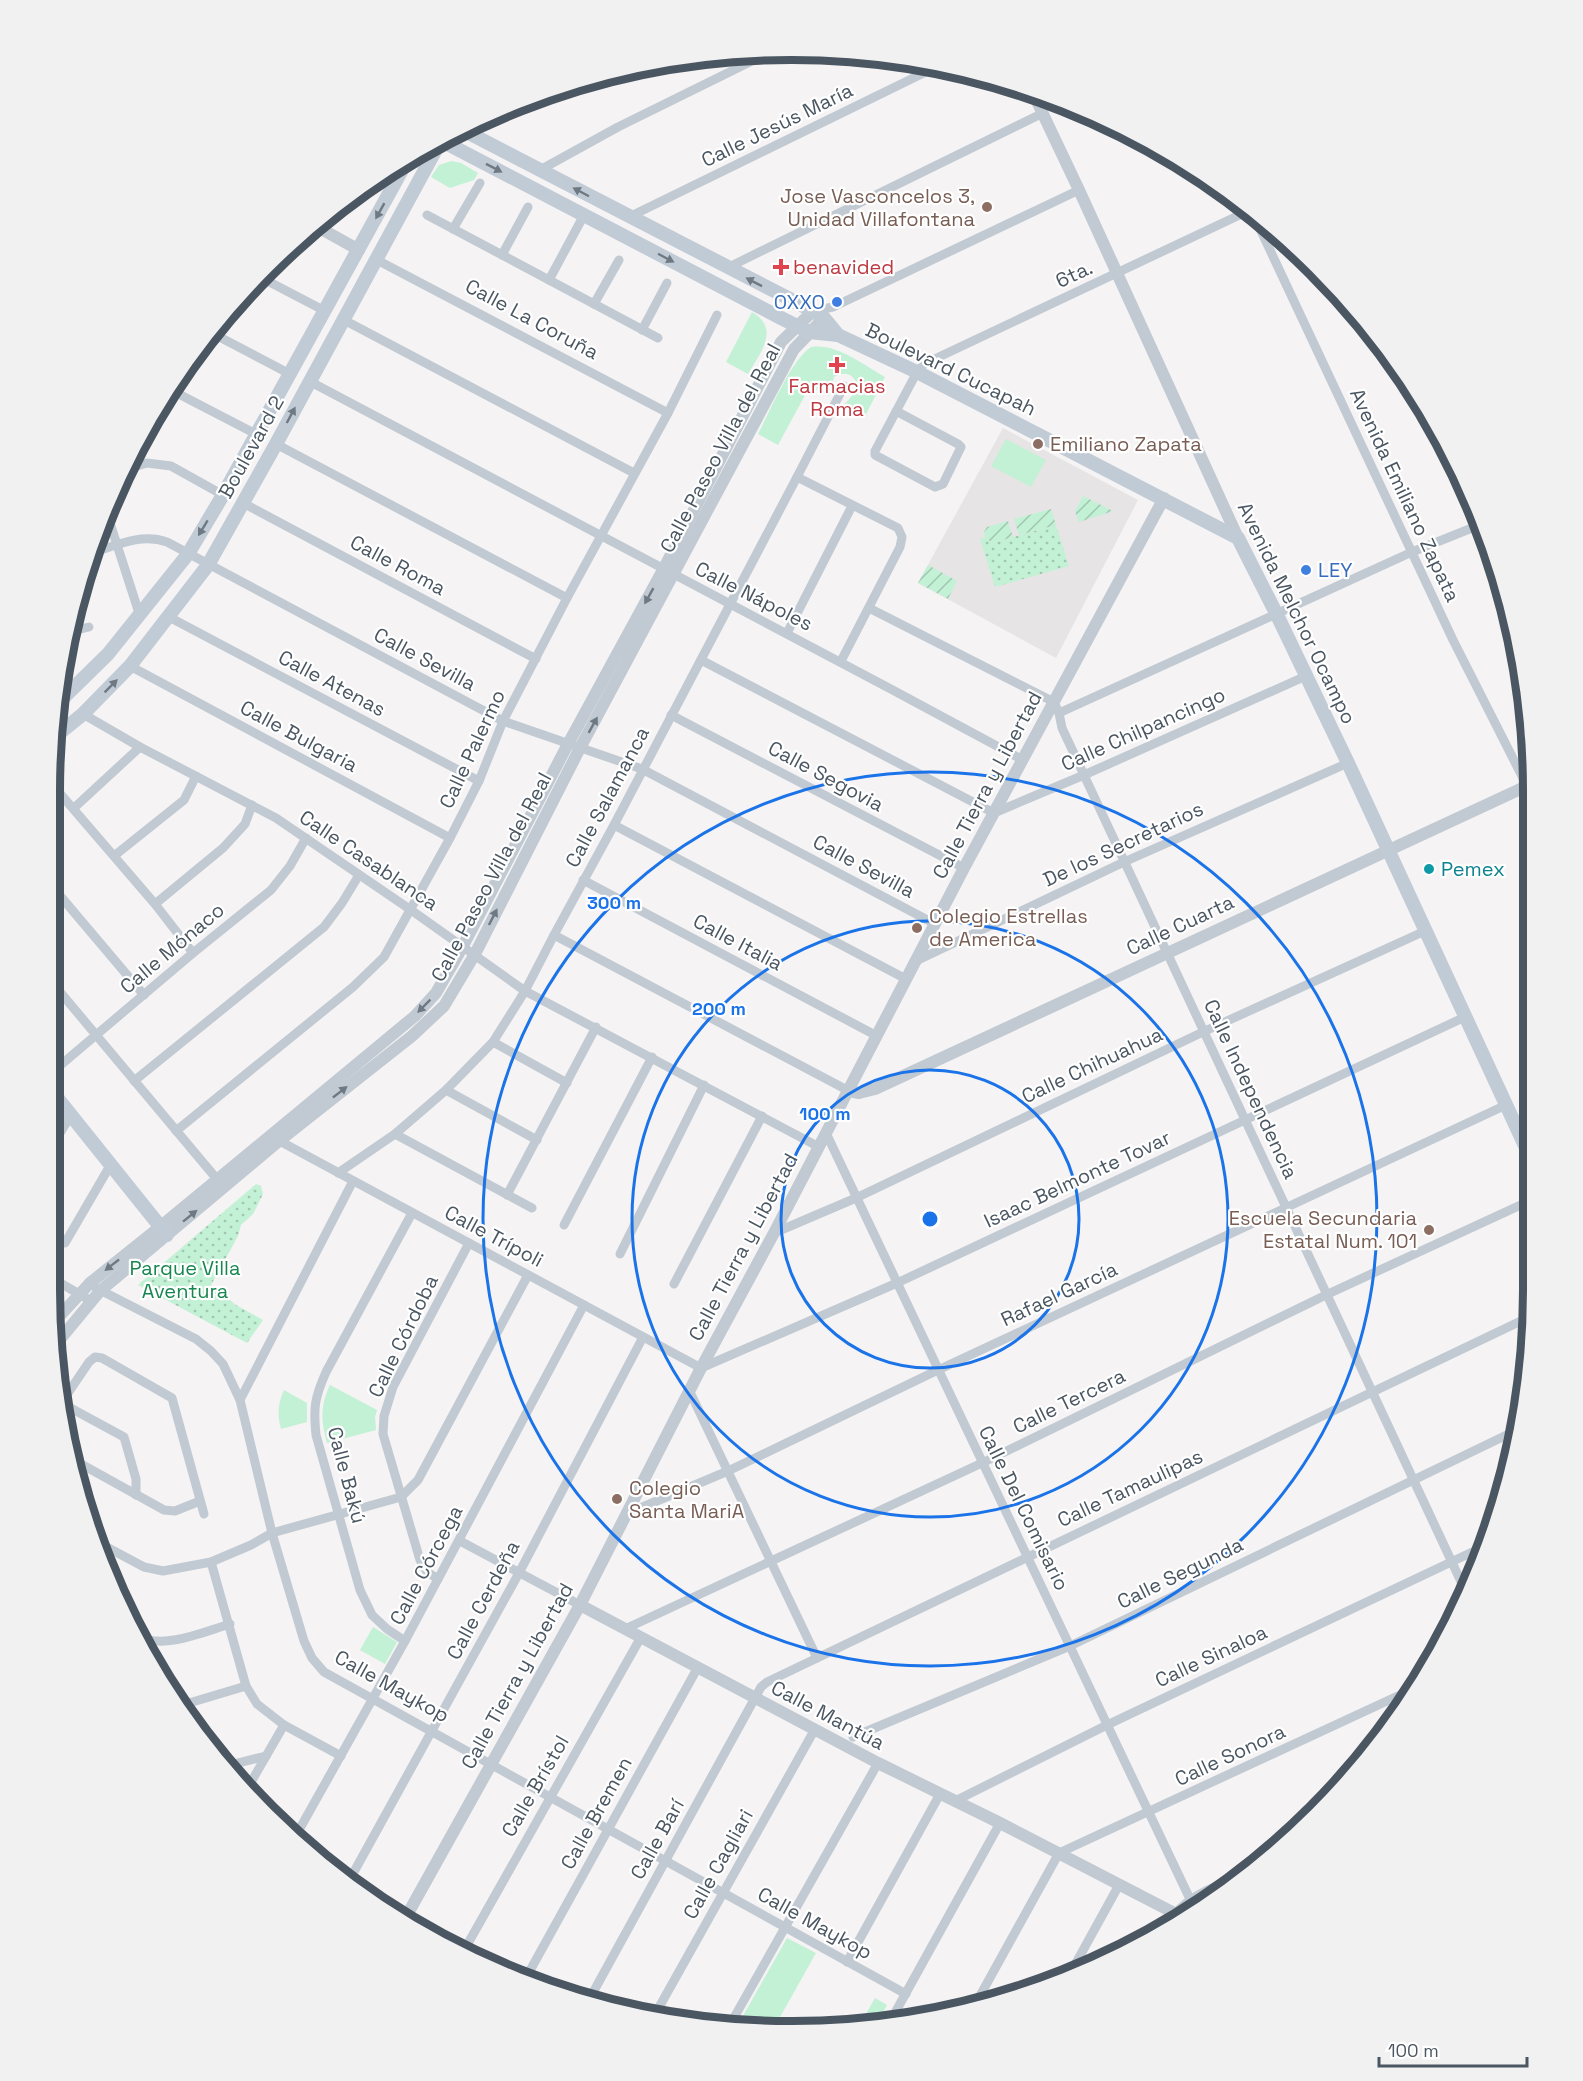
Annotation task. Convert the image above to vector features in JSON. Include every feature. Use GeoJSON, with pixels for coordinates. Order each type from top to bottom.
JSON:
{"type":"FeatureCollection","features":[{"type":"Feature","properties":{"kind":"main road","name":"Boulevard Cucapah"},"geometry":{"type":"LineString","coordinates":[[471,134],[728,268],[823,312],[838,335]]}},
{"type":"Feature","properties":{"kind":"main road","name":"Boulevard Cucapah"},"geometry":{"type":"LineString","coordinates":[[448,146],[796,326],[809,332],[838,335],[917,372],[1238,538]]}},
{"type":"Feature","properties":{"kind":"main road","name":"Boulevard 2"},"geometry":{"type":"LineString","coordinates":[[63,730],[83,714],[130,666],[208,565],[435,153]]}},
{"type":"Feature","properties":{"kind":"main road","name":"Boulevard 2"},"geometry":{"type":"LineString","coordinates":[[66,694],[108,654],[188,554],[223,495],[400,174]]}},
{"type":"Feature","properties":{"kind":"main road","name":"Avenida Melchor Ocampo"},"geometry":{"type":"LineString","coordinates":[[1238,538],[1348,763],[1523,1141]]}},
{"type":"Feature","properties":{"kind":"main road"},"geometry":{"type":"LineString","coordinates":[[60,1101],[163,1231]]}},
{"type":"Feature","properties":{"kind":"street"},"geometry":{"type":"LineString","coordinates":[[540,170],[618,127],[750,62]]}},
{"type":"Feature","properties":{"kind":"street","name":"Calle Jesús María"},"geometry":{"type":"LineString","coordinates":[[629,217],[925,72]]}},
{"type":"Feature","properties":{"kind":"street","name":"Avenida Melchor Ocampo"},"geometry":{"type":"LineString","coordinates":[[1038,103],[1238,538]]}},
{"type":"Feature","properties":{"kind":"street"},"geometry":{"type":"LineString","coordinates":[[728,268],[1043,113]]}},
{"type":"Feature","properties":{"kind":"street"},"geometry":{"type":"LineString","coordinates":[[453,229],[480,183]]}},
{"type":"Feature","properties":{"kind":"street"},"geometry":{"type":"LineString","coordinates":[[823,312],[1079,190]]}},
{"type":"Feature","properties":{"kind":"street"},"geometry":{"type":"LineString","coordinates":[[502,255],[528,207]]}},
{"type":"Feature","properties":{"kind":"street","name":"6ta."},"geometry":{"type":"LineString","coordinates":[[917,372],[933,359],[1241,214]]}},
{"type":"Feature","properties":{"kind":"street"},"geometry":{"type":"LineString","coordinates":[[427,215],[658,338]]}},
{"type":"Feature","properties":{"kind":"street"},"geometry":{"type":"LineString","coordinates":[[549,280],[584,215]]}},
{"type":"Feature","properties":{"kind":"street"},"geometry":{"type":"LineString","coordinates":[[323,230],[359,250]]}},
{"type":"Feature","properties":{"kind":"street","name":"Avenida Emiliano Zapata"},"geometry":{"type":"LineString","coordinates":[[1261,231],[1453,640],[1522,777]]}},
{"type":"Feature","properties":{"kind":"street","name":"Calle La Coruña"},"geometry":{"type":"LineString","coordinates":[[377,260],[668,412]]}},
{"type":"Feature","properties":{"kind":"street"},"geometry":{"type":"LineString","coordinates":[[594,304],[619,260]]}},
{"type":"Feature","properties":{"kind":"street"},"geometry":{"type":"LineString","coordinates":[[268,281],[325,311]]}},
{"type":"Feature","properties":{"kind":"street"},"geometry":{"type":"LineString","coordinates":[[642,330],[667,283]]}},
{"type":"Feature","properties":{"kind":"street","name":"Calle Paseo Villa del Real"},"geometry":{"type":"LineString","coordinates":[[669,573],[781,342],[796,326],[823,312]]}},
{"type":"Feature","properties":{"kind":"street","name":"Calle Paseo Villa del Real"},"geometry":{"type":"LineString","coordinates":[[61,1316],[86,1297],[100,1291],[163,1231],[426,1006],[436,993],[795,349],[823,312]]}},
{"type":"Feature","properties":{"kind":"street","name":"Calle Palermo"},"geometry":{"type":"LineString","coordinates":[[176,1131],[353,987],[384,957],[450,838],[479,781],[503,721],[668,412],[717,315]]}},
{"type":"Feature","properties":{"kind":"street"},"geometry":{"type":"LineString","coordinates":[[344,320],[634,473]]}},
{"type":"Feature","properties":{"kind":"street"},"geometry":{"type":"LineString","coordinates":[[219,337],[290,374]]}},
{"type":"Feature","properties":{"kind":"street"},"geometry":{"type":"LineString","coordinates":[[896,411],[961,447],[943,484],[939,487],[935,488],[875,455],[875,452],[896,411],[917,372]]}},
{"type":"Feature","properties":{"kind":"street","name":"Calle Nápoles"},"geometry":{"type":"LineString","coordinates":[[309,381],[669,573],[841,661],[1023,760]]}},
{"type":"Feature","properties":{"kind":"street","name":"Calle Salamanca"},"geometry":{"type":"LineString","coordinates":[[338,1173],[395,1134],[446,1090],[493,1042],[525,991],[614,825],[844,386]]}},
{"type":"Feature","properties":{"kind":"street"},"geometry":{"type":"LineString","coordinates":[[178,394],[256,434]]}},
{"type":"Feature","properties":{"kind":"street"},"geometry":{"type":"LineString","coordinates":[[276,444],[567,598]]}},
{"type":"Feature","properties":{"kind":"street"},"geometry":{"type":"LineString","coordinates":[[136,466],[147,463],[171,466],[223,495]]}},
{"type":"Feature","properties":{"kind":"street"},"geometry":{"type":"LineString","coordinates":[[797,477],[898,528],[902,537],[900,547],[841,661]]}},
{"type":"Feature","properties":{"kind":"street","name":"Calle Tierra y Libertad"},"geometry":{"type":"LineString","coordinates":[[409,1912],[580,1605],[701,1368],[964,868],[1023,760],[1056,707],[1164,498]]}},
{"type":"Feature","properties":{"kind":"street","name":"Calle Roma"},"geometry":{"type":"LineString","coordinates":[[243,503],[536,659]]}},
{"type":"Feature","properties":{"kind":"street"},"geometry":{"type":"LineString","coordinates":[[787,633],[852,506]]}},
{"type":"Feature","properties":{"kind":"street"},"geometry":{"type":"LineString","coordinates":[[111,526],[140,616]]}},
{"type":"Feature","properties":{"kind":"street"},"geometry":{"type":"LineString","coordinates":[[869,608],[1056,707],[1277,615],[1412,552],[1473,528]]}},
{"type":"Feature","properties":{"kind":"street","name":"Calle Sevilla"},"geometry":{"type":"LineString","coordinates":[[101,550],[138,539],[154,537],[167,542],[503,721],[642,769],[935,924]]}},
{"type":"Feature","properties":{"kind":"street","name":"Calle Atenas"},"geometry":{"type":"LineString","coordinates":[[169,617],[479,781]]}},
{"type":"Feature","properties":{"kind":"street"},"geometry":{"type":"LineString","coordinates":[[79,630],[89,627]]}},
{"type":"Feature","properties":{"kind":"street"},"geometry":{"type":"LineString","coordinates":[[701,660],[994,813]]}},
{"type":"Feature","properties":{"kind":"street","name":"Calle Bulgaria"},"geometry":{"type":"LineString","coordinates":[[130,666],[450,838]]}},
{"type":"Feature","properties":{"kind":"street","name":"Calle Chilpancingo"},"geometry":{"type":"LineString","coordinates":[[994,813],[1306,676]]}},
{"type":"Feature","properties":{"kind":"street","name":"Calle Independencia"},"geometry":{"type":"LineString","coordinates":[[1056,707],[1062,728],[1166,953],[1205,1031],[1328,1294],[1371,1393],[1461,1582]]}},
{"type":"Feature","properties":{"kind":"street","name":"Calle Casablanca"},"geometry":{"type":"LineString","coordinates":[[83,714],[276,819],[411,910],[525,991],[819,1147]]}},
{"type":"Feature","properties":{"kind":"street","name":"Calle Segovia"},"geometry":{"type":"LineString","coordinates":[[671,715],[964,868]]}},
{"type":"Feature","properties":{"kind":"street","name":"Calle Paseo Villa del Real"},"geometry":{"type":"LineString","coordinates":[[274,1138],[412,1036],[444,1006],[474,954],[574,746]]}},
{"type":"Feature","properties":{"kind":"street"},"geometry":{"type":"LineString","coordinates":[[74,808],[140,747]]}},
{"type":"Feature","properties":{"kind":"street","name":"De los Secretarios"},"geometry":{"type":"LineString","coordinates":[[916,961],[1124,862],[1348,763]]}},
{"type":"Feature","properties":{"kind":"street"},"geometry":{"type":"LineString","coordinates":[[114,856],[184,800],[196,776]]}},
{"type":"Feature","properties":{"kind":"street","name":"Calle Cuarta"},"geometry":{"type":"LineString","coordinates":[[849,1090],[859,1093],[875,1089],[1523,788]]}},
{"type":"Feature","properties":{"kind":"street"},"geometry":{"type":"LineString","coordinates":[[60,793],[155,904],[193,953]]}},
{"type":"Feature","properties":{"kind":"street"},"geometry":{"type":"LineString","coordinates":[[155,904],[223,848],[245,824],[252,806]]}},
{"type":"Feature","properties":{"kind":"street"},"geometry":{"type":"LineString","coordinates":[[614,825],[906,979]]}},
{"type":"Feature","properties":{"kind":"street","name":"Calle Mónaco"},"geometry":{"type":"LineString","coordinates":[[60,1066],[271,890],[290,866],[306,838]]}},
{"type":"Feature","properties":{"kind":"street"},"geometry":{"type":"LineString","coordinates":[[134,1082],[324,927],[359,875]]}},
{"type":"Feature","properties":{"kind":"street","name":"Calle Italia"},"geometry":{"type":"LineString","coordinates":[[583,880],[877,1036]]}},
{"type":"Feature","properties":{"kind":"street"},"geometry":{"type":"LineString","coordinates":[[60,896],[144,995]]}},
{"type":"Feature","properties":{"kind":"street","name":"Calle Chihuahua"},"geometry":{"type":"LineString","coordinates":[[774,1233],[856,1198],[1205,1031],[1425,931]]}},
{"type":"Feature","properties":{"kind":"street"},"geometry":{"type":"LineString","coordinates":[[554,935],[849,1090]]}},
{"type":"Feature","properties":{"kind":"street"},"geometry":{"type":"LineString","coordinates":[[60,993],[221,1183]]}},
{"type":"Feature","properties":{"kind":"street","name":"Isaac Belmonte Tovar"},"geometry":{"type":"LineString","coordinates":[[701,1368],[897,1283],[1466,1017]]}},
{"type":"Feature","properties":{"kind":"street"},"geometry":{"type":"LineString","coordinates":[[507,1195],[596,1028]]}},
{"type":"Feature","properties":{"kind":"street"},"geometry":{"type":"LineString","coordinates":[[493,1042],[567,1083]]}},
{"type":"Feature","properties":{"kind":"street"},"geometry":{"type":"LineString","coordinates":[[564,1225],[652,1057]]}},
{"type":"Feature","properties":{"kind":"street"},"geometry":{"type":"LineString","coordinates":[[620,1254],[704,1085]]}},
{"type":"Feature","properties":{"kind":"street"},"geometry":{"type":"LineString","coordinates":[[446,1090],[537,1140]]}},
{"type":"Feature","properties":{"kind":"street","name":"Rafael García"},"geometry":{"type":"LineString","coordinates":[[626,1514],[728,1471],[938,1370],[1506,1105]]}},
{"type":"Feature","properties":{"kind":"street"},"geometry":{"type":"LineString","coordinates":[[60,1133],[71,1115]]}},
{"type":"Feature","properties":{"kind":"street"},"geometry":{"type":"LineString","coordinates":[[674,1284],[762,1116]]}},
{"type":"Feature","properties":{"kind":"street","name":"Calle Del Comisario"},"geometry":{"type":"LineString","coordinates":[[826,1133],[1190,1899]]}},
{"type":"Feature","properties":{"kind":"street"},"geometry":{"type":"LineString","coordinates":[[395,1134],[532,1209]]}},
{"type":"Feature","properties":{"kind":"street","name":"Calle Trípoli"},"geometry":{"type":"LineString","coordinates":[[274,1138],[701,1368]]}},
{"type":"Feature","properties":{"kind":"street"},"geometry":{"type":"LineString","coordinates":[[64,1243],[111,1164]]}},
{"type":"Feature","properties":{"kind":"street"},"geometry":{"type":"LineString","coordinates":[[240,1400],[353,1181]]}},
{"type":"Feature","properties":{"kind":"street","name":"Calle Tercera"},"geometry":{"type":"LineString","coordinates":[[625,1629],[982,1463],[1328,1294],[1523,1204]]}},
{"type":"Feature","properties":{"kind":"street","name":"Calle Bakú"},"geometry":{"type":"LineString","coordinates":[[405,1641],[372,1615],[360,1590],[316,1435],[314,1415],[316,1396],[326,1372],[412,1213]]}},
{"type":"Feature","properties":{"kind":"street","name":"Calle Paseo Villa del Real"},"geometry":{"type":"LineString","coordinates":[[62,1335],[86,1297],[90,1282],[163,1231]]}},
{"type":"Feature","properties":{"kind":"street","name":"Calle Córdoba"},"geometry":{"type":"LineString","coordinates":[[438,1579],[427,1572],[420,1560],[383,1434],[384,1416],[393,1387],[470,1243]]}},
{"type":"Feature","properties":{"kind":"street"},"geometry":{"type":"LineString","coordinates":[[108,1548],[144,1567],[163,1571],[211,1562],[272,1533],[401,1497],[418,1480],[528,1275]]}},
{"type":"Feature","properties":{"kind":"street","name":"Calle Maykop"},"geometry":{"type":"LineString","coordinates":[[90,1282],[100,1291],[196,1339],[223,1364],[240,1400],[272,1533],[304,1641],[312,1658],[324,1672],[906,1994]]}},
{"type":"Feature","properties":{"kind":"street"},"geometry":{"type":"LineString","coordinates":[[60,1283],[86,1297]]}},
{"type":"Feature","properties":{"kind":"street","name":"Calle Córcega"},"geometry":{"type":"LineString","coordinates":[[299,1830],[460,1541],[584,1305]]}},
{"type":"Feature","properties":{"kind":"street","name":"Calle Tamaulipas"},"geometry":{"type":"LineString","coordinates":[[755,1698],[767,1682],[1522,1321]]}},
{"type":"Feature","properties":{"kind":"street","name":"Calle Cerdeña"},"geometry":{"type":"LineString","coordinates":[[352,1875],[519,1573],[643,1337]]}},
{"type":"Feature","properties":{"kind":"street"},"geometry":{"type":"LineString","coordinates":[[68,1394],[89,1362],[95,1357],[102,1358],[172,1398],[204,1514]]}},
{"type":"Feature","properties":{"kind":"street"},"geometry":{"type":"LineString","coordinates":[[690,1390],[817,1658]]}},
{"type":"Feature","properties":{"kind":"street"},"geometry":{"type":"LineString","coordinates":[[70,1408],[124,1437],[136,1479],[136,1495]]}},
{"type":"Feature","properties":{"kind":"street","name":"Calle Segunda"},"geometry":{"type":"LineString","coordinates":[[853,1737],[1070,1646],[1509,1434]]}},
{"type":"Feature","properties":{"kind":"street"},"geometry":{"type":"LineString","coordinates":[[82,1464],[164,1510],[175,1511],[200,1501]]}},
{"type":"Feature","properties":{"kind":"street","name":"Calle Mantúa"},"geometry":{"type":"LineString","coordinates":[[460,1541],[878,1763],[1059,1853],[1171,1915]]}},
{"type":"Feature","properties":{"kind":"street","name":"Calle Sinaloa"},"geometry":{"type":"LineString","coordinates":[[955,1801],[1107,1725],[1474,1552]]}},
{"type":"Feature","properties":{"kind":"street"},"geometry":{"type":"LineString","coordinates":[[211,1562],[246,1686],[257,1704],[284,1725],[341,1756]]}},
{"type":"Feature","properties":{"kind":"street"},"geometry":{"type":"LineString","coordinates":[[150,1640],[175,1641],[230,1624]]}},
{"type":"Feature","properties":{"kind":"street","name":"Calle Brístol"},"geometry":{"type":"LineString","coordinates":[[467,1945],[641,1637]]}},
{"type":"Feature","properties":{"kind":"street","name":"Calle Bremen"},"geometry":{"type":"LineString","coordinates":[[529,1971],[698,1667]]}},
{"type":"Feature","properties":{"kind":"street"},"geometry":{"type":"LineString","coordinates":[[188,1703],[246,1686]]}},
{"type":"Feature","properties":{"kind":"street","name":"Calle Sonora"},"geometry":{"type":"LineString","coordinates":[[1059,1853],[1401,1695]]}},
{"type":"Feature","properties":{"kind":"street","name":"Calle Barí"},"geometry":{"type":"LineString","coordinates":[[593,1993],[755,1698]]}},
{"type":"Feature","properties":{"kind":"street"},"geometry":{"type":"LineString","coordinates":[[251,1782],[284,1725]]}},
{"type":"Feature","properties":{"kind":"street","name":"Calle Cagliari"},"geometry":{"type":"LineString","coordinates":[[658,2009],[815,1729]]}},
{"type":"Feature","properties":{"kind":"street"},"geometry":{"type":"LineString","coordinates":[[235,1764],[266,1756]]}},
{"type":"Feature","properties":{"kind":"street"},"geometry":{"type":"LineString","coordinates":[[734,2018],[878,1763]]}},
{"type":"Feature","properties":{"kind":"street"},"geometry":{"type":"LineString","coordinates":[[847,1962],[940,1794]]}},
{"type":"Feature","properties":{"kind":"street"},"geometry":{"type":"LineString","coordinates":[[895,2014],[1000,1823]]}},
{"type":"Feature","properties":{"kind":"street"},"geometry":{"type":"LineString","coordinates":[[980,1996],[1059,1853]]}},
{"type":"Feature","properties":{"kind":"street"},"geometry":{"type":"LineString","coordinates":[[1076,1963],[1119,1885]]}},
{"type":"Feature","properties":{"kind":"street"},"geometry":{"type":"LineString","coordinates":[[1185,1906],[1190,1899],[1209,1890]]}},
{"type":"Feature","properties":{"kind":"shaded area"},"geometry":{"type":"Polygon","coordinates":[[[1003,428],[1138,500],[1056,658],[918,583],[1003,428]]]}},
{"type":"Feature","properties":{"kind":"green space"},"geometry":{"type":"Polygon","coordinates":[[[451,161],[461,163],[478,173],[474,180],[450,188],[431,177],[439,165],[451,161]]]}},
{"type":"Feature","properties":{"kind":"green space"},"geometry":{"type":"Polygon","coordinates":[[[752,312],[761,319],[767,334],[762,350],[748,374],[726,362],[752,312]]]}},
{"type":"Feature","properties":{"kind":"green space"},"geometry":{"type":"Polygon","coordinates":[[[811,347],[830,348],[840,352],[885,377],[865,416],[844,405],[857,390],[856,381],[850,375],[843,374],[834,377],[829,396],[810,386],[778,445],[758,434],[789,374],[811,347]]]}},
{"type":"Feature","properties":{"kind":"green space"},"geometry":{"type":"Polygon","coordinates":[[[1006,439],[1046,460],[1031,487],[991,466],[1006,439]]]}},
{"type":"Feature","properties":{"kind":"green space"},"geometry":{"type":"Polygon","coordinates":[[[1083,496],[1113,511],[1079,522],[1075,511],[1083,496]]]}},
{"type":"Feature","properties":{"kind":"green space"},"geometry":{"type":"Polygon","coordinates":[[[1051,509],[1056,525],[1019,535],[1014,519],[1051,509]]]}},
{"type":"Feature","properties":{"kind":"green space"},"geometry":{"type":"Polygon","coordinates":[[[1008,521],[1013,537],[992,543],[985,537],[984,532],[987,527],[1008,521]]]}},
{"type":"Feature","properties":{"kind":"green space"},"geometry":{"type":"Polygon","coordinates":[[[1056,525],[1069,566],[995,587],[980,539],[985,537],[992,543],[1056,525]]]}},
{"type":"Feature","properties":{"kind":"green space"},"geometry":{"type":"Polygon","coordinates":[[[928,565],[957,581],[948,599],[918,583],[928,565]]]}},
{"type":"Feature","properties":{"kind":"green space","name":"Parque Villa Aventura"},"geometry":{"type":"Polygon","coordinates":[[[256,1184],[261,1186],[263,1194],[253,1214],[241,1225],[238,1236],[211,1285],[236,1305],[263,1320],[247,1343],[138,1285],[256,1184]]]}},
{"type":"Feature","properties":{"kind":"green space"},"geometry":{"type":"Polygon","coordinates":[[[330,1385],[377,1410],[376,1430],[327,1443],[322,1414],[330,1385]]]}},
{"type":"Feature","properties":{"kind":"green space"},"geometry":{"type":"Polygon","coordinates":[[[284,1390],[307,1403],[307,1422],[281,1429],[279,1409],[284,1390]]]}},
{"type":"Feature","properties":{"kind":"green space"},"geometry":{"type":"Polygon","coordinates":[[[373,1627],[397,1642],[385,1664],[360,1650],[373,1627]]]}},
{"type":"Feature","properties":{"kind":"green space"},"geometry":{"type":"Polygon","coordinates":[[[787,1938],[816,1953],[778,2020],[741,2019],[787,1938]]]}},
{"type":"Feature","properties":{"kind":"green space"},"geometry":{"type":"Polygon","coordinates":[[[875,1998],[887,2005],[881,2015],[864,2017],[875,1998]]]}},
{"type":"Feature","properties":{"kind":"place","name":"Jose Vasconcelos 3, Unidad Villafontana"},"geometry":{"type":"Point","coordinates":[987,207]}},
{"type":"Feature","properties":{"kind":"place","name":"benavided"},"geometry":{"type":"Point","coordinates":[781,267]}},
{"type":"Feature","properties":{"kind":"place","name":"OXXO"},"geometry":{"type":"Point","coordinates":[837,302]}},
{"type":"Feature","properties":{"kind":"place","name":"Farmacias Roma"},"geometry":{"type":"Point","coordinates":[837,365]}},
{"type":"Feature","properties":{"kind":"place","name":"Emiliano Zapata"},"geometry":{"type":"Point","coordinates":[1038,444]}},
{"type":"Feature","properties":{"kind":"place","name":"LEY"},"geometry":{"type":"Point","coordinates":[1306,570]}},
{"type":"Feature","properties":{"kind":"place","name":"Pemex"},"geometry":{"type":"Point","coordinates":[1429,869]}},
{"type":"Feature","properties":{"kind":"place","name":"Colegio Estrellas de America"},"geometry":{"type":"Point","coordinates":[917,928]}},
{"type":"Feature","properties":{"kind":"place","name":"Escuela Secundaria Estatal Num. 101"},"geometry":{"type":"Point","coordinates":[1429,1230]}},
{"type":"Feature","properties":{"kind":"place","name":"Colegio Santa MariA"},"geometry":{"type":"Point","coordinates":[617,1499]}}]}
